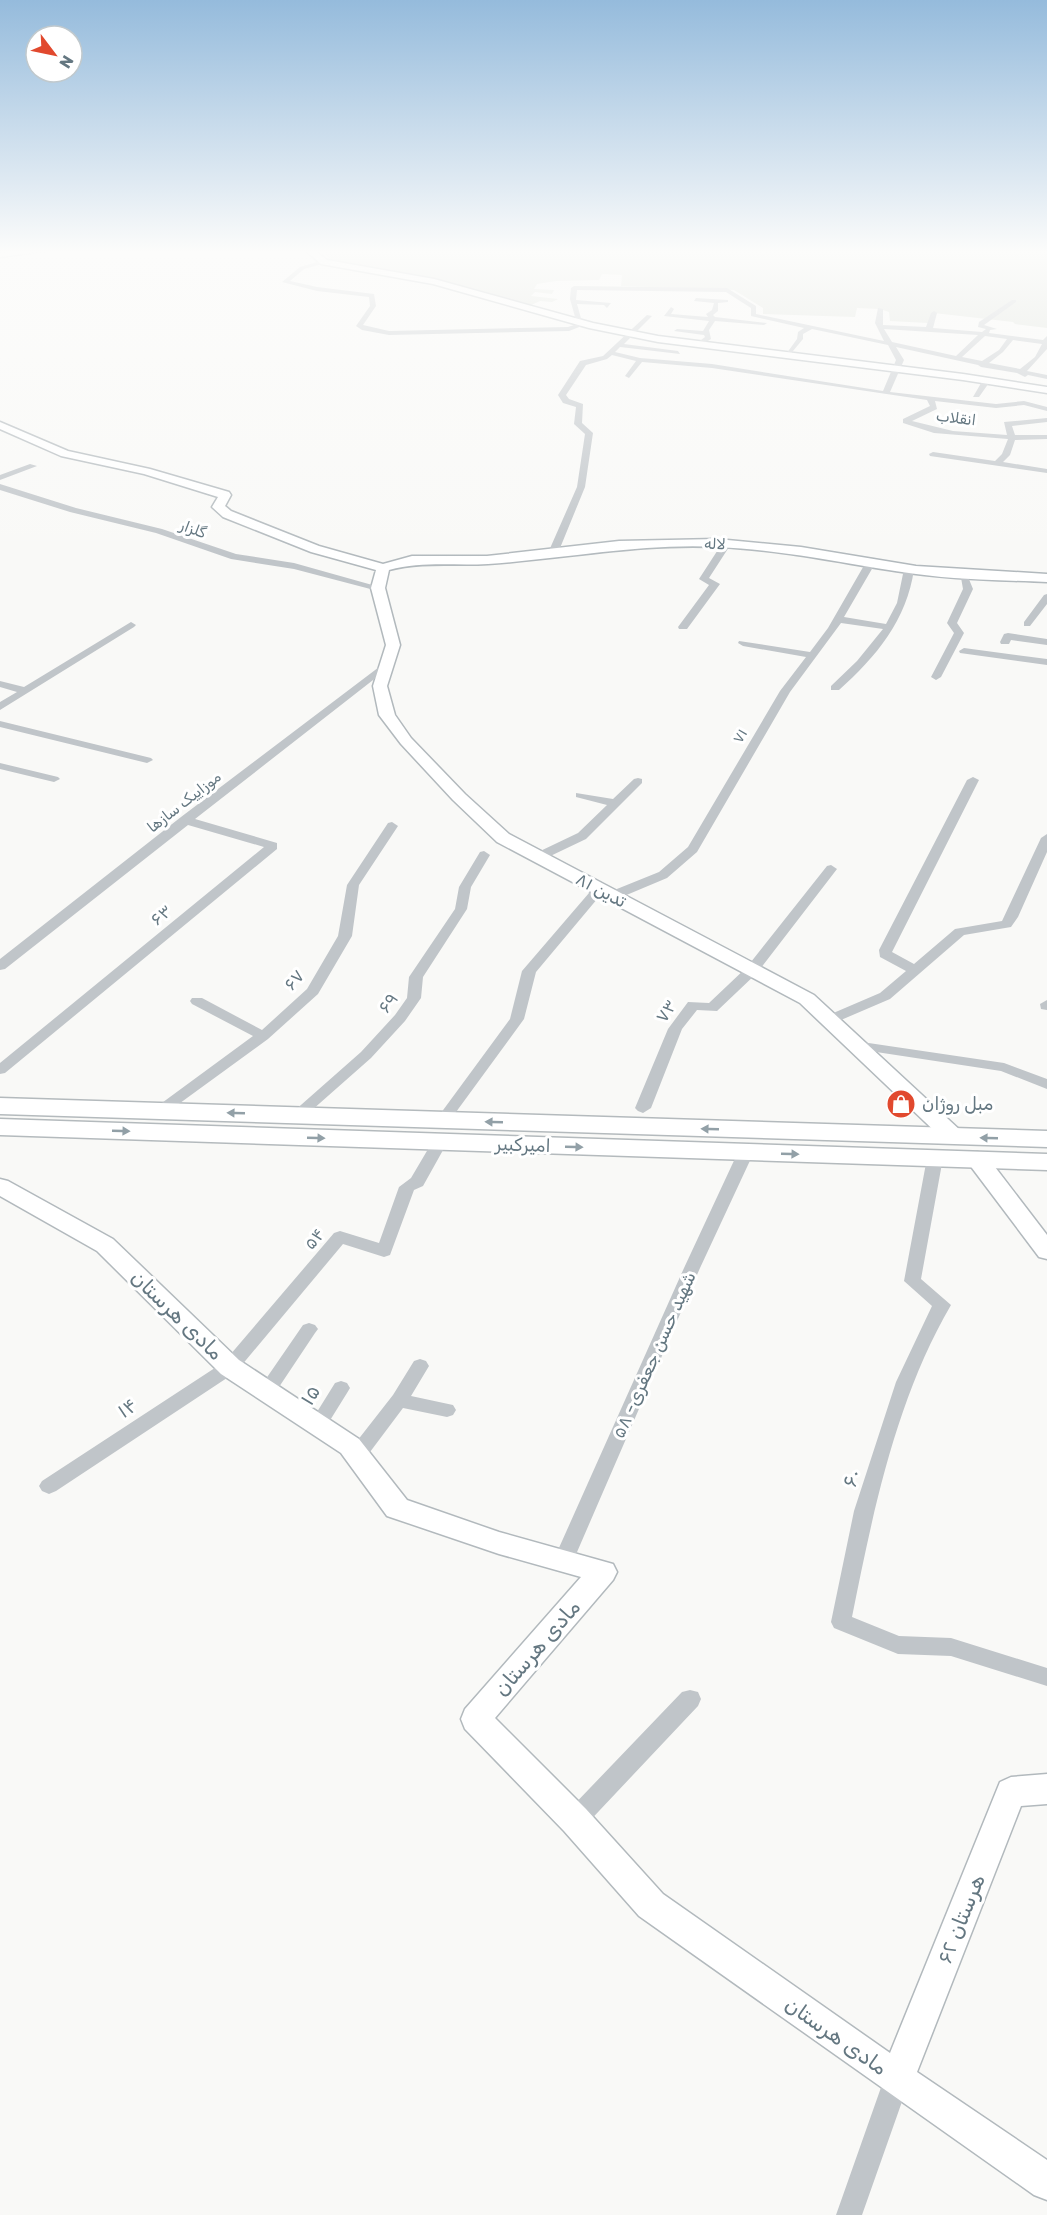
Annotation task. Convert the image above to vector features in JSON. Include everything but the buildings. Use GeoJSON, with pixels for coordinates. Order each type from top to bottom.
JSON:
{"type":"FeatureCollection","features":[{"type":"Feature","properties":{"kind":"main road","name":"امیرکبیر"},"geometry":{"type":"LineString","coordinates":[[0,1106],[82,1119],[441,1131],[1047,1139]]}},
{"type":"Feature","properties":{"kind":"main road","name":"امیرکبیر"},"geometry":{"type":"LineString","coordinates":[[0,1127],[160,1111],[298,1115],[441,1131],[746,1152],[1047,1161]]}},
{"type":"Feature","properties":{"kind":"street"},"geometry":{"type":"LineString","coordinates":[[553,552],[581,487],[589,433],[578,424],[580,406],[566,401],[562,395],[583,363],[605,358],[610,353]]}},
{"type":"Feature","properties":{"kind":"street"},"geometry":{"type":"LineString","coordinates":[[612,353],[640,360],[712,366],[789,380],[1000,409],[1024,403],[1047,409]]}},
{"type":"Feature","properties":{"kind":"street"},"geometry":{"type":"LineString","coordinates":[[680,353],[685,354]]}},
{"type":"Feature","properties":{"kind":"street"},"geometry":{"type":"LineString","coordinates":[[767,353],[987,380],[1042,390]]}},
{"type":"Feature","properties":{"kind":"street"},"geometry":{"type":"LineString","coordinates":[[886,393],[900,360],[897,353]]}},
{"type":"Feature","properties":{"kind":"street"},"geometry":{"type":"LineString","coordinates":[[935,353],[981,365],[1047,377]]}},
{"type":"Feature","properties":{"kind":"street"},"geometry":{"type":"LineString","coordinates":[[956,358],[961,353]]}},
{"type":"Feature","properties":{"kind":"street"},"geometry":{"type":"LineString","coordinates":[[981,365],[998,353]]}},
{"type":"Feature","properties":{"kind":"street"},"geometry":{"type":"LineString","coordinates":[[1020,373],[1034,363],[1040,353]]}},
{"type":"Feature","properties":{"kind":"street"},"geometry":{"type":"LineString","coordinates":[[629,376],[640,360]]}},
{"type":"Feature","properties":{"kind":"street"},"geometry":{"type":"LineString","coordinates":[[963,377],[969,370],[969,362]]}},
{"type":"Feature","properties":{"kind":"street"},"geometry":{"type":"LineString","coordinates":[[1020,373],[1040,385],[1042,390]]}},
{"type":"Feature","properties":{"kind":"street"},"geometry":{"type":"LineString","coordinates":[[976,395],[987,380]]}},
{"type":"Feature","properties":{"kind":"street","name":"انقلاب"},"geometry":{"type":"LineString","coordinates":[[929,398],[934,407],[906,421],[915,427],[1012,438],[1047,437]]}},
{"type":"Feature","properties":{"kind":"street"},"geometry":{"type":"LineString","coordinates":[[1036,406],[1047,404]]}},
{"type":"Feature","properties":{"kind":"street"},"geometry":{"type":"LineString","coordinates":[[996,464],[1006,455],[1012,438],[1007,424],[1014,420],[1047,420]]}},
{"type":"Feature","properties":{"kind":"street"},"geometry":{"type":"LineString","coordinates":[[0,425],[65,454],[146,471],[225,495],[218,507],[227,514],[315,549],[383,568]]}},
{"type":"Feature","properties":{"kind":"street"},"geometry":{"type":"LineString","coordinates":[[933,454],[1047,471]]}},
{"type":"Feature","properties":{"kind":"street"},"geometry":{"type":"LineString","coordinates":[[0,478],[33,466]]}},
{"type":"Feature","properties":{"kind":"street","name":"گلزار"},"geometry":{"type":"LineString","coordinates":[[0,487],[73,510],[159,531],[234,557],[294,566],[378,588]]}},
{"type":"Feature","properties":{"kind":"street"},"geometry":{"type":"LineString","coordinates":[[683,627],[695,612],[703,595],[715,584],[704,579],[726,544]]}},
{"type":"Feature","properties":{"kind":"street","name":"لاله"},"geometry":{"type":"LineString","coordinates":[[383,568],[412,560],[487,560],[619,545],[726,544],[801,551],[963,574],[1047,578]]}},
{"type":"Feature","properties":{"kind":"street","name":"۷۱"},"geometry":{"type":"LineString","coordinates":[[441,1131],[517,1019],[529,971],[605,892],[663,875],[693,849],[785,691],[837,619],[871,562]]}},
{"type":"Feature","properties":{"kind":"street","name":"تدین ۸۱"},"geometry":{"type":"LineString","coordinates":[[383,568],[378,588],[393,645],[380,686],[387,715],[406,741],[459,797],[503,838],[807,999],[952,1136]]}},
{"type":"Feature","properties":{"kind":"street"},"geometry":{"type":"LineString","coordinates":[[835,688],[871,653],[888,627],[906,594],[909,568]]}},
{"type":"Feature","properties":{"kind":"street"},"geometry":{"type":"LineString","coordinates":[[936,677],[959,633],[952,623],[968,589],[963,574]]}},
{"type":"Feature","properties":{"kind":"street"},"geometry":{"type":"LineString","coordinates":[[1027,624],[1047,597]]}},
{"type":"Feature","properties":{"kind":"street"},"geometry":{"type":"LineString","coordinates":[[837,619],[888,627]]}},
{"type":"Feature","properties":{"kind":"street"},"geometry":{"type":"LineString","coordinates":[[0,707],[131,625]]}},
{"type":"Feature","properties":{"kind":"street"},"geometry":{"type":"LineString","coordinates":[[1005,642],[1008,636],[1047,642]]}},
{"type":"Feature","properties":{"kind":"street"},"geometry":{"type":"LineString","coordinates":[[743,643],[812,655]]}},
{"type":"Feature","properties":{"kind":"street"},"geometry":{"type":"LineString","coordinates":[[964,651],[1047,662]]}},
{"type":"Feature","properties":{"kind":"street","name":"موزاییک سازها"},"geometry":{"type":"LineString","coordinates":[[0,966],[387,664]]}},
{"type":"Feature","properties":{"kind":"street"},"geometry":{"type":"LineString","coordinates":[[0,684],[25,691]]}},
{"type":"Feature","properties":{"kind":"street"},"geometry":{"type":"LineString","coordinates":[[0,724],[147,760]]}},
{"type":"Feature","properties":{"kind":"street"},"geometry":{"type":"LineString","coordinates":[[0,766],[54,779]]}},
{"type":"Feature","properties":{"kind":"street"},"geometry":{"type":"LineString","coordinates":[[915,970],[890,958],[885,954],[886,950],[974,780]]}},
{"type":"Feature","properties":{"kind":"street"},"geometry":{"type":"LineString","coordinates":[[538,857],[582,836],[638,781]]}},
{"type":"Feature","properties":{"kind":"street"},"geometry":{"type":"LineString","coordinates":[[580,795],[616,803]]}},
{"type":"Feature","properties":{"kind":"street","name":"۶۳"},"geometry":{"type":"LineString","coordinates":[[0,1070],[273,846],[185,820]]}},
{"type":"Feature","properties":{"kind":"street","name":"۶۷"},"geometry":{"type":"LineString","coordinates":[[160,1111],[263,1036],[312,990],[345,936],[353,885],[392,826]]}},
{"type":"Feature","properties":{"kind":"street"},"geometry":{"type":"LineString","coordinates":[[830,1020],[885,996],[960,932],[1006,924],[1012,917],[1047,838]]}},
{"type":"Feature","properties":{"kind":"street","name":"۶۹"},"geometry":{"type":"LineString","coordinates":[[298,1115],[366,1055],[400,1018],[414,998],[416,976],[461,909],[465,887],[484,855]]}},
{"type":"Feature","properties":{"kind":"street"},"geometry":{"type":"LineString","coordinates":[[752,970],[831,869]]}},
{"type":"Feature","properties":{"kind":"street","name":"۷۳"},"geometry":{"type":"LineString","coordinates":[[643,1108],[675,1029],[693,1005],[711,1008],[752,970]]}},
{"type":"Feature","properties":{"kind":"street"},"geometry":{"type":"LineString","coordinates":[[197,1001],[263,1036]]}},
{"type":"Feature","properties":{"kind":"street"},"geometry":{"type":"LineString","coordinates":[[855,1045],[1004,1067],[1047,1084]]}},
{"type":"Feature","properties":{"kind":"street","name":"۵۴"},"geometry":{"type":"LineString","coordinates":[[230,1366],[340,1237],[384,1251],[407,1187],[417,1182],[441,1131]]}},
{"type":"Feature","properties":{"kind":"street","name":"شهید حسن جعفری- ۵۸"},"geometry":{"type":"LineString","coordinates":[[564,1559],[692,1268],[746,1152]]}},
{"type":"Feature","properties":{"kind":"street","name":"۶۰"},"geometry":{"type":"LineString","coordinates":[[935,1158],[912,1281],[942,1305],[933,1319],[905,1382],[864,1511],[841,1622],[898,1646],[951,1647],[1047,1677]]}},
{"type":"Feature","properties":{"kind":"street"},"geometry":{"type":"LineString","coordinates":[[978,1159],[1047,1251]]}},
{"type":"Feature","properties":{"kind":"street","name":"مادی هرستان"},"geometry":{"type":"LineString","coordinates":[[0,1186],[105,1245],[230,1366],[350,1446],[397,1508],[499,1543],[564,1559],[603,1572],[476,1719],[575,1820],[651,1905],[1047,2182]]}},
{"type":"Feature","properties":{"kind":"street"},"geometry":{"type":"LineString","coordinates":[[267,1391],[309,1329]]}},
{"type":"Feature","properties":{"kind":"street","name":"۱۴"},"geometry":{"type":"LineString","coordinates":[[49,1486],[230,1366]]}},
{"type":"Feature","properties":{"kind":"street"},"geometry":{"type":"LineString","coordinates":[[357,1455],[399,1400],[420,1366]]}},
{"type":"Feature","properties":{"kind":"street","name":"۱۵"},"geometry":{"type":"LineString","coordinates":[[318,1425],[341,1388]]}},
{"type":"Feature","properties":{"kind":"street"},"geometry":{"type":"LineString","coordinates":[[399,1400],[447,1410]]}},
{"type":"Feature","properties":{"kind":"street"},"geometry":{"type":"LineString","coordinates":[[575,1820],[690,1699]]}},
{"type":"Feature","properties":{"kind":"street","name":"هرستان ۶۲"},"geometry":{"type":"LineString","coordinates":[[897,2079],[1011,1792],[1047,1789]]}},
{"type":"Feature","properties":{"kind":"street"},"geometry":{"type":"LineString","coordinates":[[849,2215],[897,2079]]}},
{"type":"Feature","properties":{"kind":"place","name":"مبل روژان"},"geometry":{"type":"Point","coordinates":[901,1104]}}]}
